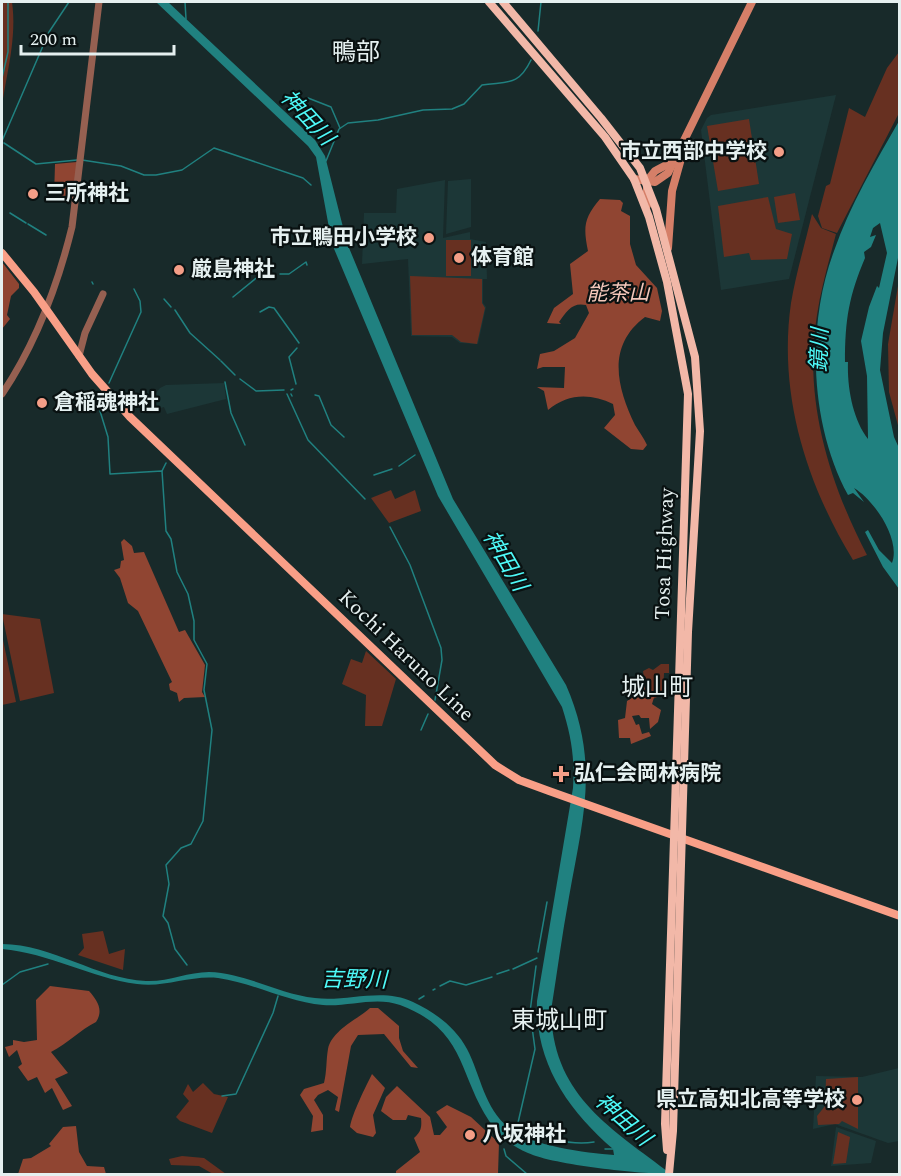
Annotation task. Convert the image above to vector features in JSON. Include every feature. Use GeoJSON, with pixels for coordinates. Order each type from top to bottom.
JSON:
{"type":"FeatureCollection","features":[{"type":"Feature","properties":{"kind":"highway","name":"Tosa Highway"},"geometry":{"type":"LineString","coordinates":[[489,2],[605,137],[634,179],[649,217],[675,317],[688,394],[674,835],[670,1170],[663,1174]]}},
{"type":"Feature","properties":{"kind":"highway","name":"Tosa Highway"},"geometry":{"type":"LineString","coordinates":[[503,2],[602,118],[640,168],[668,250],[695,357],[699,401],[688,635],[683,838],[669,1131]]}},
{"type":"Feature","properties":{"kind":"main road"},"geometry":{"type":"LineString","coordinates":[[634,179],[655,182],[662,178],[674,161],[752,2]]}},
{"type":"Feature","properties":{"kind":"main road"},"geometry":{"type":"LineString","coordinates":[[668,250],[672,191],[685,141]]}},
{"type":"Feature","properties":{"kind":"main road"},"geometry":{"type":"LineString","coordinates":[[649,217],[645,197],[646,182],[655,171],[674,161]]}},
{"type":"Feature","properties":{"kind":"main road"},"geometry":{"type":"LineString","coordinates":[[640,168],[655,171]]}},
{"type":"Feature","properties":{"kind":"main road","name":"Kochi Haruno Line"},"geometry":{"type":"LineString","coordinates":[[2,254],[108,393],[141,428],[495,765],[519,780],[900,916]]}},
{"type":"Feature","properties":{"kind":"street"},"geometry":{"type":"LineString","coordinates":[[2,394],[45,309],[64,258],[72,227],[82,161],[99,2]]}},
{"type":"Feature","properties":{"kind":"street"},"geometry":{"type":"LineString","coordinates":[[79,356],[85,333],[103,294]]}},
{"type":"Feature","properties":{"kind":"shaded area"},"geometry":{"type":"Polygon","coordinates":[[[2,2],[12,2],[13,29],[2,106],[2,2]]]}},
{"type":"Feature","properties":{"kind":"shaded area"},"geometry":{"type":"Polygon","coordinates":[[[899,52],[899,113],[837,233],[822,228],[818,216],[826,186],[830,184],[849,108],[865,117],[887,68],[899,52]]]}},
{"type":"Feature","properties":{"kind":"shaded area"},"geometry":{"type":"Polygon","coordinates":[[[836,95],[789,279],[721,290],[701,130],[707,118],[711,115],[836,95]]]}},
{"type":"Feature","properties":{"kind":"shaded area"},"geometry":{"type":"Polygon","coordinates":[[[749,119],[759,184],[718,191],[707,126],[749,119]]]}},
{"type":"Feature","properties":{"kind":"shaded area"},"geometry":{"type":"Polygon","coordinates":[[[471,179],[471,227],[446,234],[448,181],[471,179]]]}},
{"type":"Feature","properties":{"kind":"shaded area"},"geometry":{"type":"Polygon","coordinates":[[[445,180],[443,238],[470,232],[470,239],[486,242],[487,279],[483,279],[483,303],[486,307],[478,344],[460,343],[452,337],[411,336],[408,259],[362,264],[364,213],[396,213],[397,189],[445,180]]]}},
{"type":"Feature","properties":{"kind":"shaded area"},"geometry":{"type":"Polygon","coordinates":[[[795,193],[800,220],[778,223],[774,197],[795,193]]]}},
{"type":"Feature","properties":{"kind":"shaded area"},"geometry":{"type":"Polygon","coordinates":[[[768,197],[776,229],[792,234],[787,259],[751,260],[749,253],[724,257],[718,206],[768,197]]]}},
{"type":"Feature","properties":{"kind":"shaded area"},"geometry":{"type":"Polygon","coordinates":[[[812,214],[821,228],[836,234],[817,315],[814,377],[822,439],[841,498],[867,555],[853,560],[836,531],[809,469],[793,404],[789,371],[788,337],[791,303],[812,214]]]}},
{"type":"Feature","properties":{"kind":"shaded area","name":"体育館"},"geometry":{"type":"Polygon","coordinates":[[[446,240],[471,240],[471,276],[446,276],[446,240]]]}},
{"type":"Feature","properties":{"kind":"shaded area"},"geometry":{"type":"Polygon","coordinates":[[[410,276],[482,279],[482,303],[485,308],[477,344],[461,342],[452,335],[412,335],[410,276]]]}},
{"type":"Feature","properties":{"kind":"shaded area"},"geometry":{"type":"Polygon","coordinates":[[[899,280],[899,429],[889,392],[888,344],[899,280]]]}},
{"type":"Feature","properties":{"kind":"shaded area"},"geometry":{"type":"Polygon","coordinates":[[[224,383],[226,399],[167,414],[164,407],[142,414],[141,412],[160,388],[166,385],[224,383]]]}},
{"type":"Feature","properties":{"kind":"shaded area"},"geometry":{"type":"Polygon","coordinates":[[[391,490],[395,499],[415,490],[421,511],[389,523],[371,498],[391,490]]]}},
{"type":"Feature","properties":{"kind":"shaded area"},"geometry":{"type":"Polygon","coordinates":[[[2,614],[40,619],[54,693],[20,701],[2,614]]]}},
{"type":"Feature","properties":{"kind":"shaded area"},"geometry":{"type":"Polygon","coordinates":[[[2,635],[16,702],[2,705],[2,635]]]}},
{"type":"Feature","properties":{"kind":"shaded area"},"geometry":{"type":"Polygon","coordinates":[[[366,651],[396,679],[382,726],[365,726],[366,695],[342,684],[351,659],[362,663],[366,651]]]}},
{"type":"Feature","properties":{"kind":"shaded area"},"geometry":{"type":"Polygon","coordinates":[[[661,664],[669,664],[669,673],[664,673],[663,694],[653,699],[656,691],[644,693],[637,690],[644,678],[643,671],[649,668],[653,670],[661,664]]]}},
{"type":"Feature","properties":{"kind":"shaded area"},"geometry":{"type":"Polygon","coordinates":[[[103,931],[109,954],[125,949],[123,970],[78,955],[84,948],[82,934],[103,931]]]}},
{"type":"Feature","properties":{"kind":"shaded area","name":"県立高知北高等学校"},"geometry":{"type":"Polygon","coordinates":[[[899,1068],[899,1141],[888,1143],[835,1124],[813,1129],[816,1076],[862,1077],[899,1068]]]}},
{"type":"Feature","properties":{"kind":"shaded area"},"geometry":{"type":"Polygon","coordinates":[[[858,1077],[858,1129],[842,1121],[839,1124],[818,1125],[817,1116],[825,1106],[826,1079],[858,1077]]]}},
{"type":"Feature","properties":{"kind":"shaded area"},"geometry":{"type":"Polygon","coordinates":[[[203,1083],[214,1094],[228,1097],[212,1133],[180,1121],[176,1117],[189,1101],[183,1094],[188,1084],[193,1092],[203,1083]]]}},
{"type":"Feature","properties":{"kind":"shaded area"},"geometry":{"type":"Polygon","coordinates":[[[836,1127],[876,1141],[871,1163],[831,1166],[836,1127]]]}},
{"type":"Feature","properties":{"kind":"shaded area"},"geometry":{"type":"Polygon","coordinates":[[[838,1132],[850,1137],[846,1163],[833,1164],[838,1132]]]}},
{"type":"Feature","properties":{"kind":"shaded area"},"geometry":{"type":"Polygon","coordinates":[[[182,1156],[204,1158],[226,1174],[213,1174],[199,1166],[171,1165],[169,1159],[182,1156]]]}},
{"type":"Feature","properties":{"kind":"green space"},"geometry":{"type":"Polygon","coordinates":[[[77,162],[74,194],[57,199],[54,197],[55,164],[77,162]]]}},
{"type":"Feature","properties":{"kind":"green space","name":"能茶山"},"geometry":{"type":"Polygon","coordinates":[[[600,199],[620,200],[623,203],[621,211],[630,216],[630,244],[636,265],[657,288],[662,311],[660,321],[645,317],[633,328],[624,341],[620,354],[619,368],[623,397],[647,445],[643,450],[631,449],[604,428],[615,415],[613,404],[605,400],[580,396],[564,400],[548,410],[544,391],[537,387],[564,388],[565,367],[537,369],[540,354],[554,351],[575,338],[589,313],[586,305],[581,304],[567,311],[559,322],[561,324],[547,323],[554,308],[573,294],[570,264],[588,251],[586,223],[600,199]]]}},
{"type":"Feature","properties":{"kind":"green space"},"geometry":{"type":"Polygon","coordinates":[[[2,262],[19,284],[19,288],[11,296],[7,315],[10,319],[2,329],[2,262]]]}},
{"type":"Feature","properties":{"kind":"green space"},"geometry":{"type":"Polygon","coordinates":[[[124,539],[132,546],[134,553],[144,552],[179,632],[185,630],[205,665],[202,692],[205,697],[184,698],[179,702],[177,693],[170,690],[169,684],[172,682],[138,611],[128,603],[120,578],[114,570],[120,568],[121,561],[124,560],[121,542],[124,539]]]}},
{"type":"Feature","properties":{"kind":"green space"},"geometry":{"type":"Polygon","coordinates":[[[649,689],[656,691],[652,704],[661,710],[658,722],[650,729],[649,718],[641,718],[639,715],[632,716],[636,725],[639,724],[642,734],[649,732],[651,736],[631,744],[630,738],[619,738],[618,720],[625,718],[627,701],[637,695],[637,690],[644,693],[649,689]]]}},
{"type":"Feature","properties":{"kind":"green space"},"geometry":{"type":"Polygon","coordinates":[[[50,986],[89,991],[99,1009],[96,1022],[51,1052],[68,1073],[55,1079],[72,1106],[63,1110],[52,1088],[45,1093],[37,1077],[28,1081],[18,1067],[22,1064],[17,1050],[9,1057],[5,1047],[13,1045],[13,1040],[24,1042],[37,1040],[36,1000],[50,986]]]}},
{"type":"Feature","properties":{"kind":"green space"},"geometry":{"type":"Polygon","coordinates":[[[370,1008],[378,1008],[399,1026],[399,1038],[403,1051],[418,1068],[411,1067],[384,1034],[358,1035],[351,1046],[339,1112],[335,1110],[338,1097],[328,1090],[318,1095],[314,1100],[323,1115],[323,1130],[311,1132],[313,1116],[300,1095],[304,1089],[324,1083],[330,1042],[340,1031],[370,1008]]]}},
{"type":"Feature","properties":{"kind":"green space"},"geometry":{"type":"Polygon","coordinates":[[[372,1074],[385,1088],[373,1115],[376,1133],[373,1137],[357,1133],[350,1127],[372,1074]]]}},
{"type":"Feature","properties":{"kind":"green space"},"geometry":{"type":"Polygon","coordinates":[[[397,1086],[430,1117],[434,1135],[440,1135],[447,1127],[436,1112],[447,1105],[471,1117],[499,1143],[498,1174],[396,1174],[396,1171],[420,1152],[414,1138],[420,1131],[421,1124],[421,1118],[408,1115],[406,1120],[393,1120],[381,1111],[386,1097],[397,1086]]]}},
{"type":"Feature","properties":{"kind":"green space"},"geometry":{"type":"Polygon","coordinates":[[[76,1126],[79,1152],[87,1166],[104,1167],[106,1174],[18,1174],[23,1159],[31,1158],[51,1146],[49,1144],[63,1127],[76,1126]]]}},
{"type":"Feature","properties":{"kind":"water"},"geometry":{"type":"Polygon","coordinates":[[[156,2],[168,2],[315,140],[325,156],[347,243],[453,499],[566,685],[583,740],[586,791],[551,1011],[554,1041],[562,1066],[574,1088],[589,1107],[607,1125],[671,1174],[619,1171],[577,1165],[540,1157],[514,1146],[498,1133],[483,1111],[460,1058],[439,1028],[423,1016],[400,1005],[381,1001],[323,1005],[218,978],[137,984],[103,977],[36,955],[2,949],[2,944],[39,950],[128,979],[154,981],[209,972],[223,973],[301,996],[327,999],[377,995],[413,1002],[444,1021],[457,1034],[472,1059],[488,1101],[509,1128],[531,1140],[545,1144],[614,1155],[613,1149],[582,1118],[557,1084],[548,1065],[538,1024],[537,1001],[573,788],[572,747],[562,707],[438,496],[332,244],[316,157],[308,146],[156,2]]]}},
{"type":"Feature","properties":{"kind":"water","name":"鏡川"},"geometry":{"type":"Polygon","coordinates":[[[899,121],[899,253],[883,333],[880,370],[894,437],[899,448],[899,589],[883,567],[865,532],[868,530],[879,550],[892,563],[893,543],[884,521],[870,501],[854,488],[864,502],[853,493],[848,495],[835,467],[819,407],[816,343],[825,280],[840,234],[872,168],[899,121]],[[880,223],[873,228],[870,237],[876,235],[871,247],[864,252],[865,258],[855,284],[847,320],[845,362],[848,362],[850,393],[858,423],[868,439],[867,376],[861,341],[869,307],[877,286],[879,288],[887,253],[880,223]]]}},
{"type":"Feature","properties":{"kind":"waterway"},"geometry":{"type":"LineString","coordinates":[[2,78],[8,52],[8,2]]}},
{"type":"Feature","properties":{"kind":"waterway"},"geometry":{"type":"LineString","coordinates":[[2,141],[49,32],[69,2]]}},
{"type":"Feature","properties":{"kind":"waterway"},"geometry":{"type":"LineString","coordinates":[[185,2],[186,19]]}},
{"type":"Feature","properties":{"kind":"waterway"},"geometry":{"type":"LineString","coordinates":[[538,31],[541,2]]}},
{"type":"Feature","properties":{"kind":"waterway","name":"神田川"},"geometry":{"type":"LineString","coordinates":[[326,161],[339,129],[348,123],[378,120],[423,110],[452,109],[464,104],[482,85],[516,79],[531,60]]}},
{"type":"Feature","properties":{"kind":"waterway","name":"神田川"},"geometry":{"type":"LineString","coordinates":[[308,98],[331,107],[340,128]]}},
{"type":"Feature","properties":{"kind":"waterway"},"geometry":{"type":"LineString","coordinates":[[4,143],[36,164],[77,160]]}},
{"type":"Feature","properties":{"kind":"waterway"},"geometry":{"type":"LineString","coordinates":[[82,160],[121,166],[144,175],[156,175],[182,170],[214,148],[303,178],[311,185]]}},
{"type":"Feature","properties":{"kind":"waterway"},"geometry":{"type":"LineString","coordinates":[[10,213],[26,223]]}},
{"type":"Feature","properties":{"kind":"waterway"},"geometry":{"type":"LineString","coordinates":[[28,224],[46,235]]}},
{"type":"Feature","properties":{"kind":"waterway"},"geometry":{"type":"LineString","coordinates":[[280,274],[289,274],[306,262],[307,265]]}},
{"type":"Feature","properties":{"kind":"waterway"},"geometry":{"type":"LineString","coordinates":[[233,297],[260,275],[273,274]]}},
{"type":"Feature","properties":{"kind":"waterway"},"geometry":{"type":"LineString","coordinates":[[109,383],[141,312],[140,301],[134,289]]}},
{"type":"Feature","properties":{"kind":"waterway"},"geometry":{"type":"LineString","coordinates":[[164,299],[171,307]]}},
{"type":"Feature","properties":{"kind":"waterway"},"geometry":{"type":"LineString","coordinates":[[260,312],[269,307],[274,308],[299,343]]}},
{"type":"Feature","properties":{"kind":"waterway"},"geometry":{"type":"LineString","coordinates":[[175,310],[190,333],[220,360]]}},
{"type":"Feature","properties":{"kind":"waterway"},"geometry":{"type":"LineString","coordinates":[[296,384],[289,357],[297,348]]}},
{"type":"Feature","properties":{"kind":"waterway"},"geometry":{"type":"LineString","coordinates":[[221,361],[235,375]]}},
{"type":"Feature","properties":{"kind":"waterway"},"geometry":{"type":"LineString","coordinates":[[240,379],[256,391],[284,390]]}},
{"type":"Feature","properties":{"kind":"waterway"},"geometry":{"type":"LineString","coordinates":[[225,382],[231,413],[245,445]]}},
{"type":"Feature","properties":{"kind":"waterway"},"geometry":{"type":"LineString","coordinates":[[287,394],[308,440],[365,499]]}},
{"type":"Feature","properties":{"kind":"waterway"},"geometry":{"type":"LineString","coordinates":[[315,395],[319,396],[331,425],[344,437]]}},
{"type":"Feature","properties":{"kind":"waterway"},"geometry":{"type":"LineString","coordinates":[[103,400],[100,411],[108,437],[110,474],[162,471],[166,531],[171,539],[177,572],[188,594],[194,621],[194,640],[207,664],[204,690],[212,730],[203,821],[191,844],[181,848],[166,865],[169,884],[163,916],[168,923],[175,949],[187,965]]}},
{"type":"Feature","properties":{"kind":"waterway"},"geometry":{"type":"LineString","coordinates":[[399,466],[415,455]]}},
{"type":"Feature","properties":{"kind":"waterway"},"geometry":{"type":"LineString","coordinates":[[162,471],[166,463]]}},
{"type":"Feature","properties":{"kind":"waterway"},"geometry":{"type":"LineString","coordinates":[[374,475],[392,469]]}},
{"type":"Feature","properties":{"kind":"waterway"},"geometry":{"type":"LineString","coordinates":[[390,527],[410,565],[441,648],[442,660],[435,700]]}},
{"type":"Feature","properties":{"kind":"waterway"},"geometry":{"type":"LineString","coordinates":[[421,730],[428,714]]}},
{"type":"Feature","properties":{"kind":"waterway"},"geometry":{"type":"LineString","coordinates":[[538,952],[547,902]]}},
{"type":"Feature","properties":{"kind":"waterway"},"geometry":{"type":"LineString","coordinates":[[513,969],[537,958]]}},
{"type":"Feature","properties":{"kind":"waterway"},"geometry":{"type":"LineString","coordinates":[[2,985],[20,972],[48,964]]}},
{"type":"Feature","properties":{"kind":"waterway"},"geometry":{"type":"LineString","coordinates":[[524,1130],[517,1127],[535,1049],[530,1012],[536,966]]}},
{"type":"Feature","properties":{"kind":"waterway"},"geometry":{"type":"LineString","coordinates":[[497,974],[509,970]]}},
{"type":"Feature","properties":{"kind":"waterway"},"geometry":{"type":"LineString","coordinates":[[440,986],[450,981],[466,985],[492,977]]}},
{"type":"Feature","properties":{"kind":"waterway"},"geometry":{"type":"LineString","coordinates":[[222,1096],[236,1094],[273,1013],[278,996]]}},
{"type":"Feature","properties":{"kind":"waterway"},"geometry":{"type":"LineString","coordinates":[[419,999],[424,996]]}},
{"type":"Feature","properties":{"kind":"waterway"},"geometry":{"type":"LineString","coordinates":[[518,1125],[555,1140],[575,1143],[594,1142]]}},
{"type":"Feature","properties":{"kind":"waterway"},"geometry":{"type":"LineString","coordinates":[[504,1149],[506,1156],[527,1174]]}},
{"type":"Feature","properties":{"kind":"waterway"},"geometry":{"type":"LineString","coordinates":[[605,1149],[613,1149]]}},
{"type":"Feature","properties":{"kind":"place","name":"市立西部中学校"},"geometry":{"type":"Point","coordinates":[779,152]}},
{"type":"Feature","properties":{"kind":"place","name":"三所神社"},"geometry":{"type":"Point","coordinates":[33,194]}},
{"type":"Feature","properties":{"kind":"place","name":"市立鴨田小学校"},"geometry":{"type":"Point","coordinates":[429,238]}},
{"type":"Feature","properties":{"kind":"place","name":"体育館"},"geometry":{"type":"Point","coordinates":[459,258]}},
{"type":"Feature","properties":{"kind":"place","name":"厳島神社"},"geometry":{"type":"Point","coordinates":[179,270]}},
{"type":"Feature","properties":{"kind":"place","name":"倉稲魂神社"},"geometry":{"type":"Point","coordinates":[42,403]}},
{"type":"Feature","properties":{"kind":"place","name":"弘仁会岡林病院"},"geometry":{"type":"Point","coordinates":[561,774]}},
{"type":"Feature","properties":{"kind":"place","name":"県立高知北高等学校"},"geometry":{"type":"Point","coordinates":[857,1100]}},
{"type":"Feature","properties":{"kind":"place","name":"八坂神社"},"geometry":{"type":"Point","coordinates":[470,1135]}},
{"type":"Feature","properties":{"kind":"district","name":"鴨部"},"geometry":{"type":"Point","coordinates":[356,53]}},
{"type":"Feature","properties":{"kind":"district","name":"城山町"},"geometry":{"type":"Point","coordinates":[657,688]}},
{"type":"Feature","properties":{"kind":"district","name":"東城山町"},"geometry":{"type":"Point","coordinates":[559,1021]}},
{"type":"Feature","properties":{"kind":"water label","name":"吉野川"},"geometry":{"type":"Point","coordinates":[354,980]}}]}
